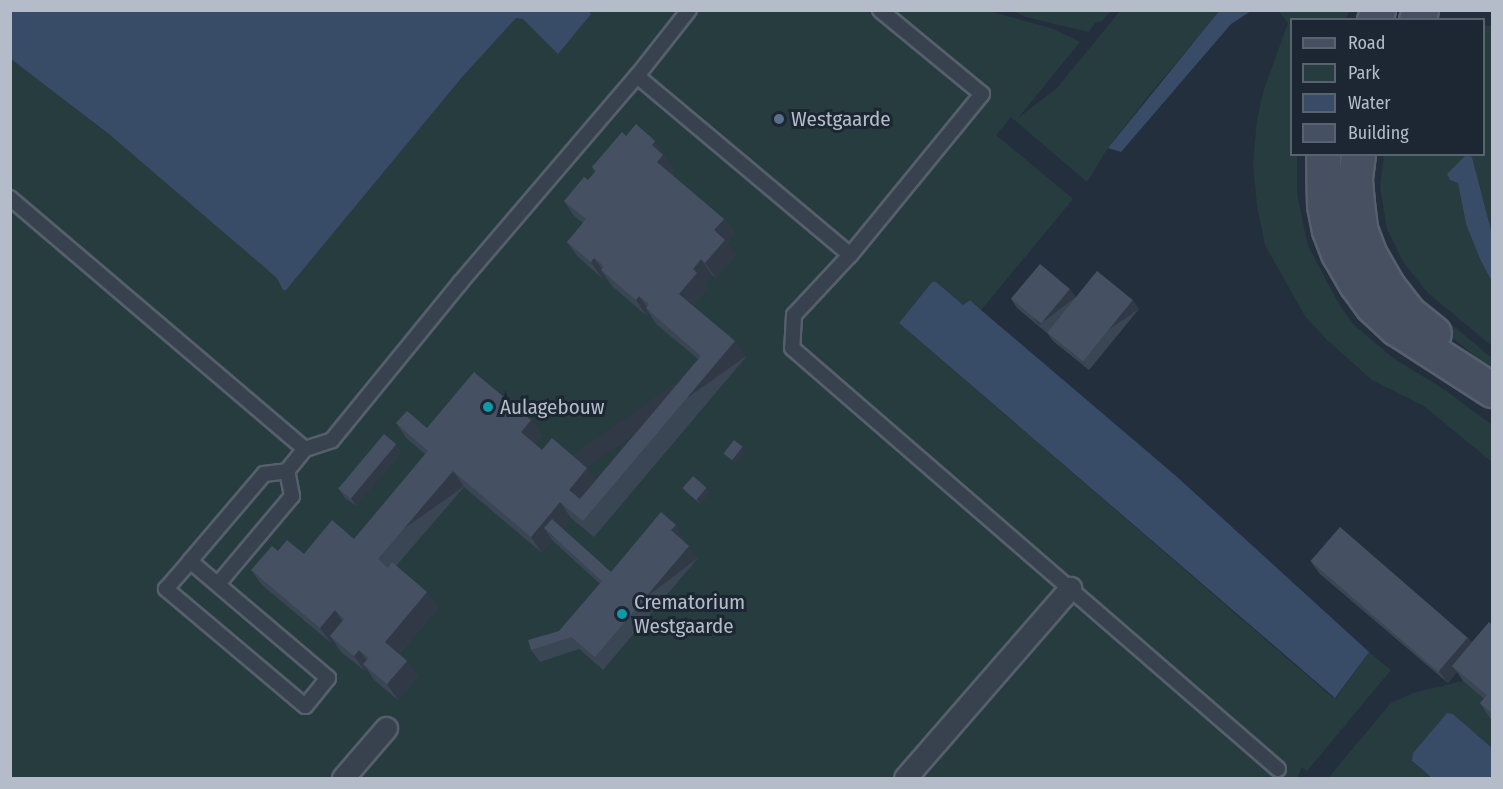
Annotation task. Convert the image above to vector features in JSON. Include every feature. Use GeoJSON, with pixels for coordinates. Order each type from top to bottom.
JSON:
{"type":"FeatureCollection","features":[{"type":"Feature","properties":{"kind":"main road"},"geometry":{"type":"LineString","coordinates":[[1323,156],[1322,188],[1329,230],[1338,253],[1356,284],[1372,306],[1396,328],[1492,390]]}},
{"type":"Feature","properties":{"kind":"main road"},"geometry":{"type":"LineString","coordinates":[[1358,156],[1355,180],[1360,229],[1370,255],[1387,285],[1409,313],[1492,382]]}},
{"type":"Feature","properties":{"kind":"street"},"geometry":{"type":"LineString","coordinates":[[905,778],[1070,588]]}},
{"type":"Feature","properties":{"kind":"street"},"geometry":{"type":"LineString","coordinates":[[343,778],[386,728]]}},
{"type":"Feature","properties":{"kind":"lane"},"geometry":{"type":"LineString","coordinates":[[190,561],[328,678],[305,706],[166,589],[264,474],[286,471],[305,449],[332,440],[460,283],[637,76],[689,10]]}},
{"type":"Feature","properties":{"kind":"lane"},"geometry":{"type":"LineString","coordinates":[[880,10],[982,94],[850,255],[794,315],[792,348],[1278,769]]}},
{"type":"Feature","properties":{"kind":"lane"},"geometry":{"type":"LineString","coordinates":[[637,76],[850,255]]}},
{"type":"Feature","properties":{"kind":"lane"},"geometry":{"type":"LineString","coordinates":[[10,198],[305,449]]}},
{"type":"Feature","properties":{"kind":"lane"},"geometry":{"type":"LineString","coordinates":[[218,584],[292,496],[286,471]]}},
{"type":"Feature","properties":{"kind":"green space"},"geometry":{"type":"Polygon","coordinates":[[[1111,10],[1102,21],[1095,23],[1089,32],[1026,17],[1014,11],[1111,10]]]}},
{"type":"Feature","properties":{"kind":"green space"},"geometry":{"type":"Polygon","coordinates":[[[10,11],[989,11],[1054,29],[1080,42],[1018,118],[1057,88],[1120,11],[1220,11],[1149,95],[1108,148],[1087,182],[1011,117],[996,135],[1073,199],[981,310],[970,300],[963,306],[936,282],[932,282],[899,323],[1332,697],[1336,698],[1369,652],[1391,670],[1307,771],[1302,767],[1297,778],[11,778],[10,11]]]}},
{"type":"Feature","properties":{"kind":"green space"},"geometry":{"type":"Polygon","coordinates":[[[1278,11],[1350,11],[1346,18],[1290,18],[1290,156],[1297,156],[1297,194],[1308,246],[1340,306],[1355,326],[1393,358],[1445,390],[1492,425],[1492,462],[1424,406],[1372,380],[1327,340],[1305,316],[1265,245],[1257,206],[1253,164],[1257,119],[1264,89],[1288,23],[1278,11]]]}},
{"type":"Feature","properties":{"kind":"green space"},"geometry":{"type":"Polygon","coordinates":[[[1485,25],[1492,26],[1492,234],[1472,157],[1450,180],[1458,183],[1466,224],[1492,282],[1492,346],[1428,293],[1403,262],[1387,229],[1380,187],[1384,156],[1485,156],[1485,25]]]}},
{"type":"Feature","properties":{"kind":"green space"},"geometry":{"type":"Polygon","coordinates":[[[1365,156],[1374,156],[1371,180],[1372,206],[1378,232],[1390,260],[1417,296],[1492,358],[1492,370],[1422,313],[1385,269],[1365,223],[1362,195],[1365,156]]]}},
{"type":"Feature","properties":{"kind":"green space"},"geometry":{"type":"Polygon","coordinates":[[[1463,681],[1492,706],[1492,748],[1453,714],[1447,713],[1413,753],[1412,762],[1432,778],[1328,778],[1391,703],[1413,693],[1463,681]]]}},
{"type":"Feature","properties":{"kind":"water"},"geometry":{"type":"Polygon","coordinates":[[[1220,10],[1251,11],[1231,24],[1121,152],[1108,148],[1220,10]]]}},
{"type":"Feature","properties":{"kind":"water"},"geometry":{"type":"Polygon","coordinates":[[[11,11],[589,11],[591,14],[558,54],[523,19],[516,18],[463,76],[286,290],[283,290],[277,278],[109,134],[11,59],[11,11]]]}},
{"type":"Feature","properties":{"kind":"water"},"geometry":{"type":"Polygon","coordinates":[[[1465,156],[1472,157],[1492,234],[1492,282],[1466,224],[1458,183],[1450,180],[1447,174],[1465,156]]]}},
{"type":"Feature","properties":{"kind":"water"},"geometry":{"type":"Polygon","coordinates":[[[932,282],[936,282],[963,305],[970,300],[1176,476],[1369,652],[1335,698],[899,323],[932,282]]]}},
{"type":"Feature","properties":{"kind":"water"},"geometry":{"type":"Polygon","coordinates":[[[1447,713],[1453,714],[1492,748],[1492,778],[1432,778],[1412,761],[1413,753],[1447,713]]]}},
{"type":"Feature","properties":{"kind":"building","name":"Aulagebouw"},"geometry":{"type":"Polygon","coordinates":[[[636,124],[655,141],[652,145],[663,155],[657,162],[724,219],[714,230],[725,240],[705,263],[701,259],[693,269],[697,273],[679,294],[735,341],[583,521],[560,502],[531,537],[453,471],[378,559],[388,568],[392,562],[427,592],[385,642],[407,661],[387,684],[363,664],[369,658],[359,650],[354,656],[330,636],[344,619],[335,610],[320,628],[251,570],[272,546],[278,551],[287,540],[304,554],[332,520],[354,539],[428,451],[396,423],[407,411],[427,428],[474,372],[531,420],[521,432],[542,450],[552,438],[587,468],[569,490],[580,499],[701,356],[646,308],[649,304],[639,296],[636,300],[601,270],[604,266],[594,258],[591,262],[567,242],[586,219],[564,201],[584,177],[588,180],[596,171],[592,167],[622,132],[626,136],[636,124]]]}},
{"type":"Feature","properties":{"kind":"building"},"geometry":{"type":"Polygon","coordinates":[[[1040,264],[1070,289],[1041,324],[1011,298],[1040,264]]]}},
{"type":"Feature","properties":{"kind":"building"},"geometry":{"type":"Polygon","coordinates":[[[1097,271],[1133,300],[1083,361],[1047,332],[1097,271]]]}},
{"type":"Feature","properties":{"kind":"building"},"geometry":{"type":"Polygon","coordinates":[[[384,434],[396,444],[351,499],[338,488],[384,434]]]}},
{"type":"Feature","properties":{"kind":"building"},"geometry":{"type":"Polygon","coordinates":[[[734,440],[743,447],[732,460],[724,453],[734,440]]]}},
{"type":"Feature","properties":{"kind":"building"},"geometry":{"type":"Polygon","coordinates":[[[693,476],[707,488],[696,500],[683,488],[693,476]]]}},
{"type":"Feature","properties":{"kind":"building","name":"Crematorium Westgaarde"},"geometry":{"type":"Polygon","coordinates":[[[661,512],[676,525],[671,530],[689,546],[595,657],[571,637],[531,650],[528,640],[559,631],[602,581],[544,528],[552,519],[611,572],[661,512]]]}},
{"type":"Feature","properties":{"kind":"building"},"geometry":{"type":"Polygon","coordinates":[[[1340,527],[1468,638],[1438,672],[1310,561],[1340,527]]]}},
{"type":"Feature","properties":{"kind":"building"},"geometry":{"type":"Polygon","coordinates":[[[1489,622],[1492,625],[1492,714],[1480,703],[1487,695],[1452,666],[1489,622]]]}},
{"type":"Feature","properties":{"kind":"place","name":"Westgaarde"},"geometry":{"type":"Point","coordinates":[779,119]}},
{"type":"Feature","properties":{"kind":"place","name":"Aulagebouw"},"geometry":{"type":"Point","coordinates":[488,407]}},
{"type":"Feature","properties":{"kind":"place","name":"Crematorium Westgaarde"},"geometry":{"type":"Point","coordinates":[622,614]}}]}
